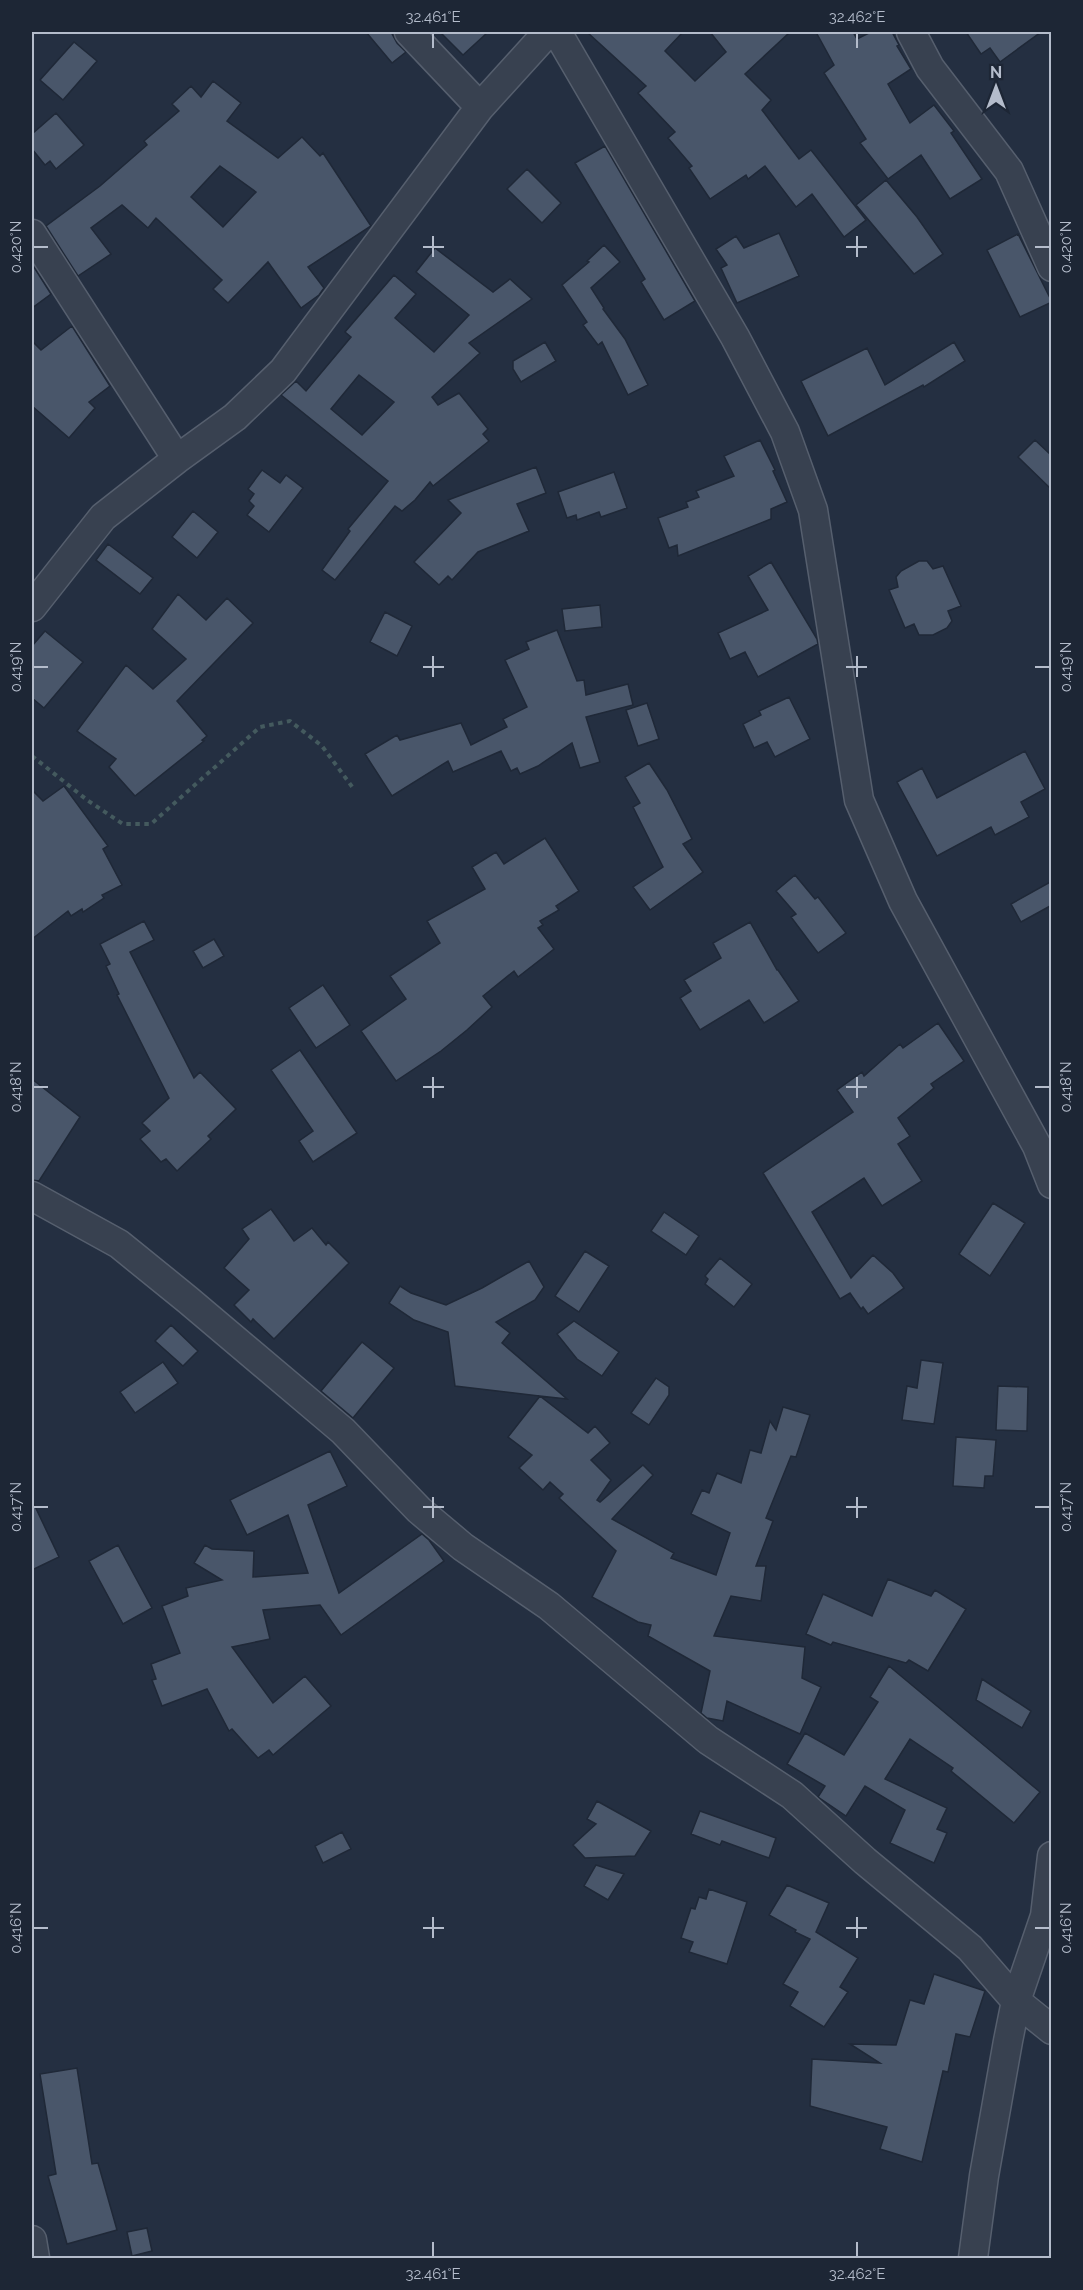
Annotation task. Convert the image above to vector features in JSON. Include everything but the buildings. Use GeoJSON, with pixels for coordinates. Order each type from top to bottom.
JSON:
{"type":"FeatureCollection","features":[{"type":"Feature","properties":{"kind":"street"},"geometry":{"type":"LineString","coordinates":[[409,32],[480,107]]}},
{"type":"Feature","properties":{"kind":"street"},"geometry":{"type":"LineString","coordinates":[[32,607],[103,517],[235,417],[283,371],[480,107],[548,32]]}},
{"type":"Feature","properties":{"kind":"street"},"geometry":{"type":"LineString","coordinates":[[557,32],[735,337],[785,432],[813,510],[859,800],[903,901],[1037,1146],[1052,1184]]}},
{"type":"Feature","properties":{"kind":"street"},"geometry":{"type":"LineString","coordinates":[[911,32],[930,68],[1009,171],[1052,267]]}},
{"type":"Feature","properties":{"kind":"street"},"geometry":{"type":"LineString","coordinates":[[32,234],[177,459]]}},
{"type":"Feature","properties":{"kind":"street"},"geometry":{"type":"LineString","coordinates":[[32,1196],[119,1244],[179,1293],[343,1431],[419,1510],[463,1547],[549,1606],[708,1740],[792,1795],[865,1861],[970,1948],[1016,2001],[1052,2030]]}},
{"type":"Feature","properties":{"kind":"street"},"geometry":{"type":"LineString","coordinates":[[973,2259],[984,2176],[1016,2001],[1045,1916],[1052,1856]]}},
{"type":"Feature","properties":{"kind":"street"},"geometry":{"type":"LineString","coordinates":[[32,2240],[35,2259]]}},
{"type":"Feature","properties":{"kind":"path"},"geometry":{"type":"LineString","coordinates":[[32,756],[87,800],[123,824],[151,824],[260,727],[290,721],[322,746],[353,788]]}}]}
